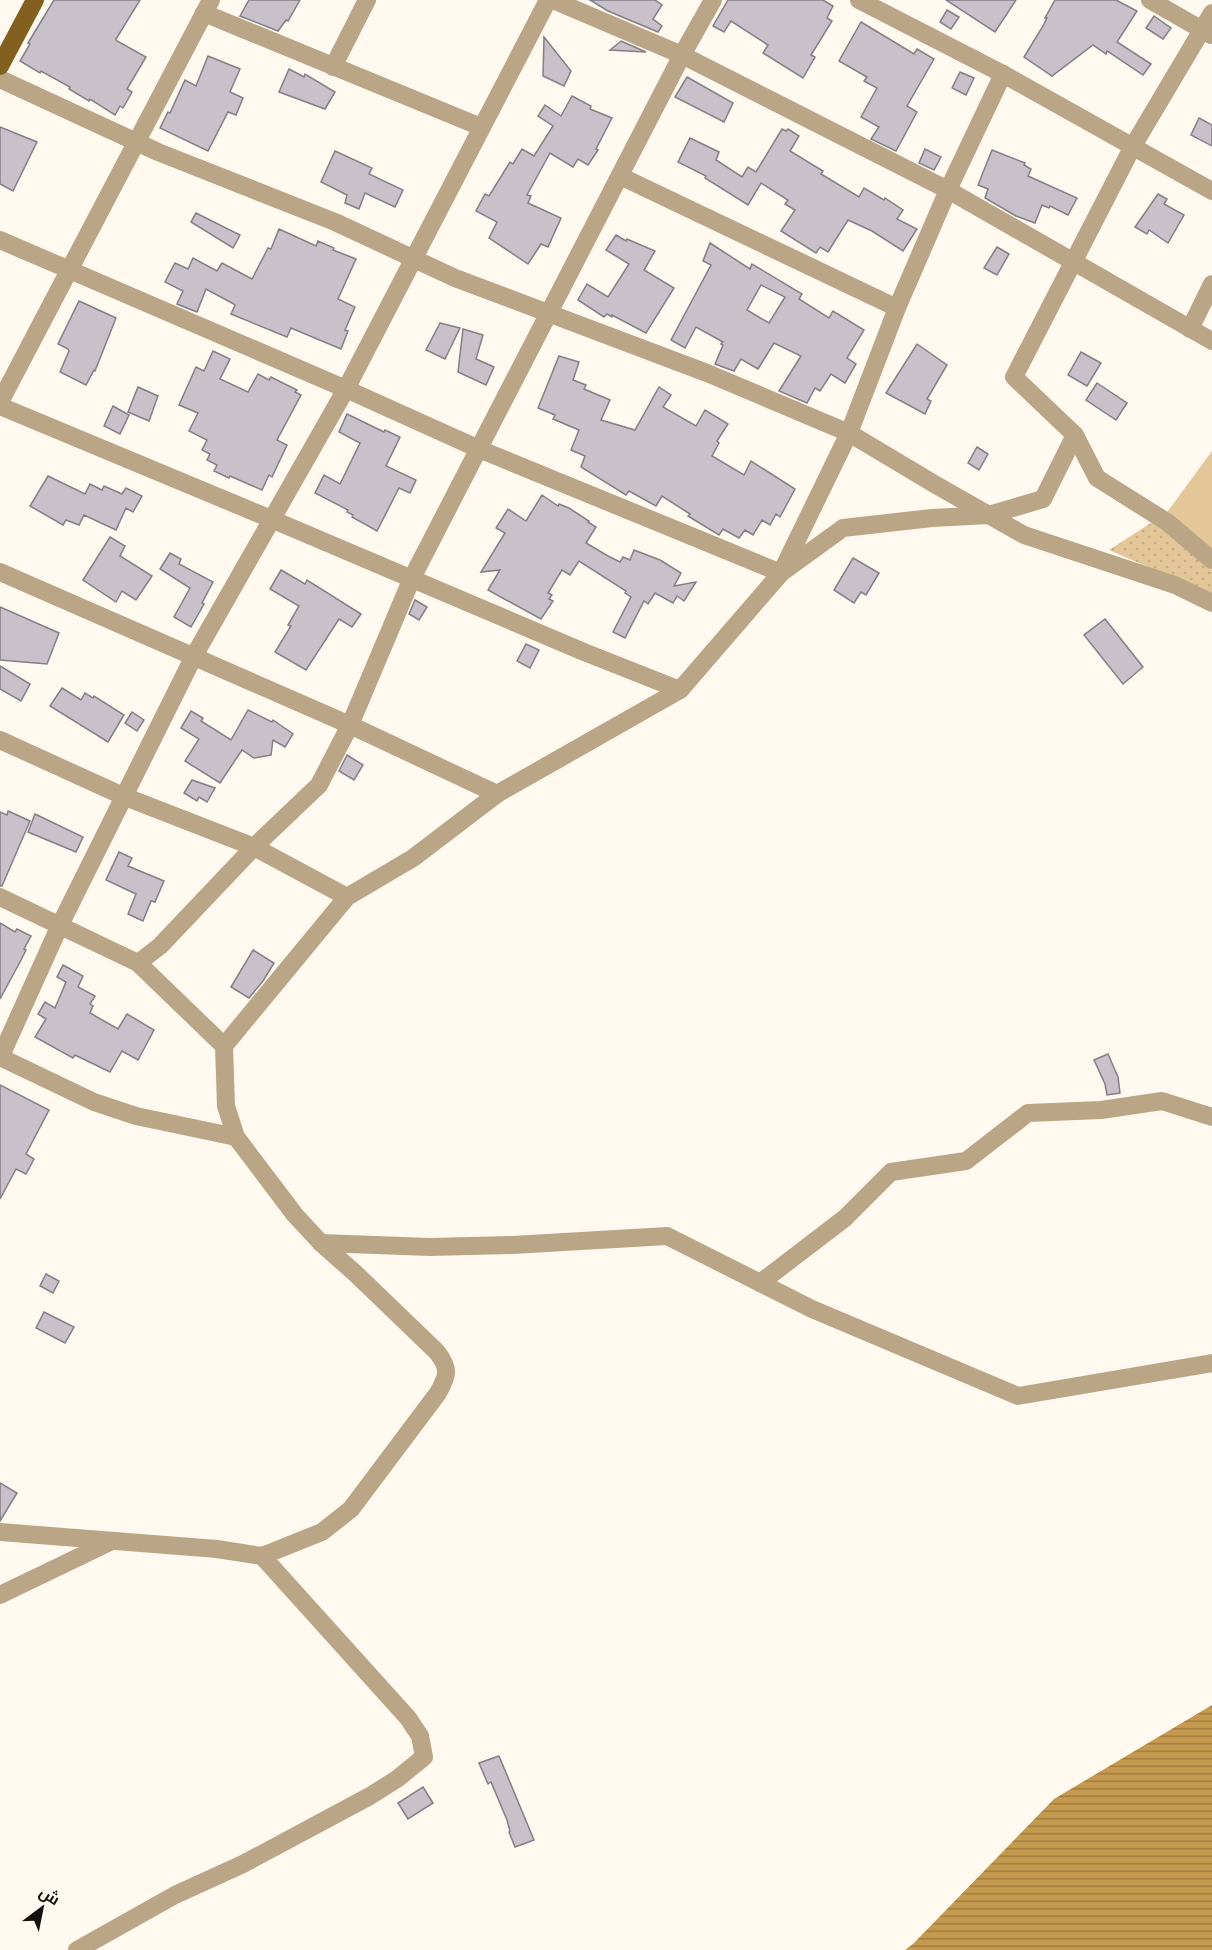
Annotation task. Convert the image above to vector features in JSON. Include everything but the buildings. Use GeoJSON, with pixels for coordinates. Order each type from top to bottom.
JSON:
{"type":"FeatureCollection","features":[{"type":"Feature","properties":{"kind":"main road"},"geometry":{"type":"LineString","coordinates":[[0,66],[35,0]]}},
{"type":"Feature","properties":{"kind":"street"},"geometry":{"type":"LineString","coordinates":[[333,67],[367,0]]}},
{"type":"Feature","properties":{"kind":"street"},"geometry":{"type":"LineString","coordinates":[[236,1137],[136,1116],[93,1102],[0,1057],[60,925],[194,656],[346,389],[548,0]]}},
{"type":"Feature","properties":{"kind":"street"},"geometry":{"type":"LineString","coordinates":[[553,0],[682,55],[948,190],[1212,341]]}},
{"type":"Feature","properties":{"kind":"street"},"geometry":{"type":"LineString","coordinates":[[138,963],[160,946],[254,847],[320,785],[350,725],[412,578],[682,55],[713,0]]}},
{"type":"Feature","properties":{"kind":"street"},"geometry":{"type":"LineString","coordinates":[[859,0],[879,4],[1212,191]]}},
{"type":"Feature","properties":{"kind":"street"},"geometry":{"type":"LineString","coordinates":[[1150,0],[1207,33]]}},
{"type":"Feature","properties":{"kind":"street"},"geometry":{"type":"LineString","coordinates":[[481,127],[333,67],[207,6],[0,404],[584,652],[680,690]]}},
{"type":"Feature","properties":{"kind":"street"},"geometry":{"type":"LineString","coordinates":[[1212,13],[1207,33],[1133,146],[1014,377],[1075,435],[1096,478],[1167,522],[1212,560]]}},
{"type":"Feature","properties":{"kind":"street"},"geometry":{"type":"LineString","coordinates":[[781,573],[849,433],[897,308],[948,190],[1003,74]]}},
{"type":"Feature","properties":{"kind":"street"},"geometry":{"type":"LineString","coordinates":[[0,79],[158,152],[335,222],[455,278],[707,374],[849,433],[1024,535],[1175,585],[1212,603]]}},
{"type":"Feature","properties":{"kind":"street"},"geometry":{"type":"LineString","coordinates":[[620,176],[897,308]]}},
{"type":"Feature","properties":{"kind":"street"},"geometry":{"type":"LineString","coordinates":[[0,240],[346,389],[479,449],[781,573]]}},
{"type":"Feature","properties":{"kind":"street"},"geometry":{"type":"LineString","coordinates":[[1190,329],[1212,284]]}},
{"type":"Feature","properties":{"kind":"street"},"geometry":{"type":"LineString","coordinates":[[0,1532],[217,1549],[262,1556],[322,1532],[351,1509],[438,1393],[447,1372],[446,1363],[364,1281],[321,1243],[295,1215],[236,1137],[226,1106],[224,1046],[347,897],[413,858],[497,794],[680,690],[781,573],[843,528],[932,518],[989,516],[1042,499],[1075,435]]}},
{"type":"Feature","properties":{"kind":"street"},"geometry":{"type":"LineString","coordinates":[[0,572],[350,725],[497,794]]}},
{"type":"Feature","properties":{"kind":"street"},"geometry":{"type":"LineString","coordinates":[[0,740],[123,796],[254,847],[347,897]]}},
{"type":"Feature","properties":{"kind":"street"},"geometry":{"type":"LineString","coordinates":[[0,897],[138,963],[224,1046]]}},
{"type":"Feature","properties":{"kind":"street"},"geometry":{"type":"LineString","coordinates":[[760,1283],[845,1218],[891,1172],[966,1161],[1028,1113],[1101,1110],[1162,1101],[1212,1117]]}},
{"type":"Feature","properties":{"kind":"street"},"geometry":{"type":"LineString","coordinates":[[321,1243],[430,1247],[513,1245],[667,1236],[812,1309],[1018,1396],[1212,1363]]}},
{"type":"Feature","properties":{"kind":"street"},"geometry":{"type":"LineString","coordinates":[[0,1595],[114,1540]]}},
{"type":"Feature","properties":{"kind":"street"},"geometry":{"type":"LineString","coordinates":[[77,1950],[175,1895],[243,1864],[370,1796],[397,1779],[423,1757],[420,1736],[408,1718],[262,1556]]}},
{"type":"Feature","properties":{"kind":"shaded area"},"geometry":{"type":"Polygon","coordinates":[[[1212,451],[1212,552],[1165,515],[1212,451]]]}},
{"type":"Feature","properties":{"kind":"shaded area"},"geometry":{"type":"Polygon","coordinates":[[[1157,519],[1212,570],[1212,595],[1109,550],[1157,519]]]}},
{"type":"Feature","properties":{"kind":"shaded area"},"geometry":{"type":"Polygon","coordinates":[[[1212,1705],[1212,1950],[905,1950],[1054,1799],[1212,1705]]]}}]}
